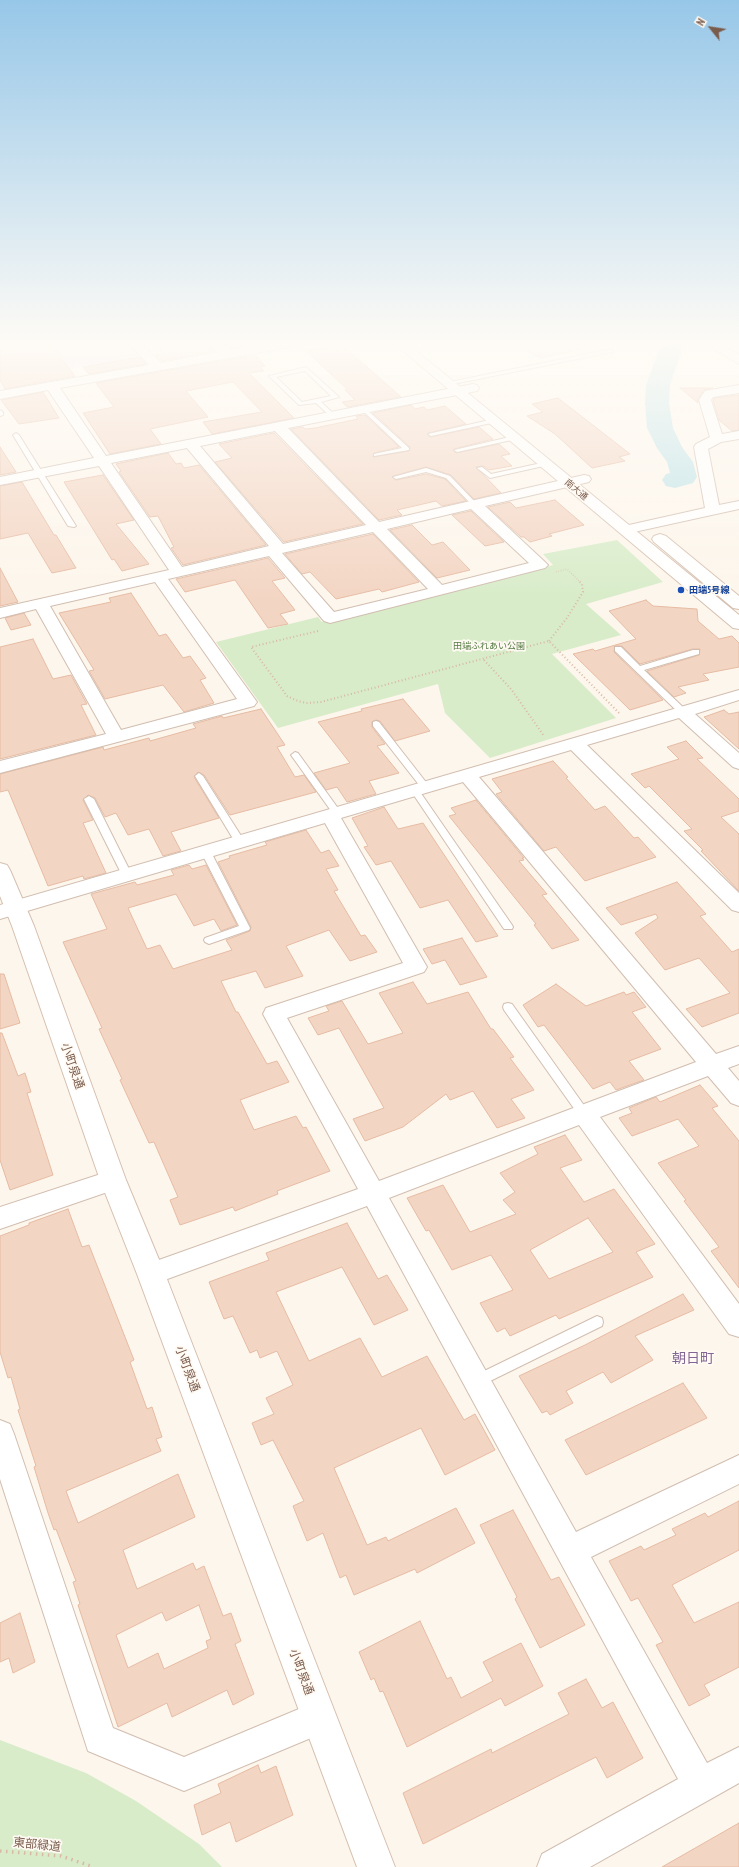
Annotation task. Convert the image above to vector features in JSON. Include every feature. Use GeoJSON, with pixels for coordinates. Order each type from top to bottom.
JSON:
{"type":"FeatureCollection","features":[{"type":"Feature","properties":{"kind":"street"},"geometry":{"type":"LineString","coordinates":[[80,427],[179,573]]}},
{"type":"Feature","properties":{"kind":"street"},"geometry":{"type":"LineString","coordinates":[[0,481],[278,427]]}},
{"type":"Feature","properties":{"kind":"street"},"geometry":{"type":"LineString","coordinates":[[279,427],[438,590]]}},
{"type":"Feature","properties":{"kind":"street","name":"南大通"},"geometry":{"type":"LineString","coordinates":[[501,427],[739,624]]}},
{"type":"Feature","properties":{"kind":"street","name":"南大通"},"geometry":{"type":"LineString","coordinates":[[516,427],[608,498]]}},
{"type":"Feature","properties":{"kind":"street"},"geometry":{"type":"LineString","coordinates":[[713,427],[717,439]]}},
{"type":"Feature","properties":{"kind":"street"},"geometry":{"type":"LineString","coordinates":[[713,510],[701,447],[717,439],[739,435]]}},
{"type":"Feature","properties":{"kind":"street"},"geometry":{"type":"LineString","coordinates":[[191,444],[330,618],[540,565],[475,505]]}},
{"type":"Feature","properties":{"kind":"street"},"geometry":{"type":"LineString","coordinates":[[0,613],[584,479]]}},
{"type":"Feature","properties":{"kind":"street"},"geometry":{"type":"LineString","coordinates":[[625,530],[739,505]]}},
{"type":"Feature","properties":{"kind":"street"},"geometry":{"type":"LineString","coordinates":[[632,517],[739,604]]}},
{"type":"Feature","properties":{"kind":"street"},"geometry":{"type":"LineString","coordinates":[[0,767],[248,702],[159,577]]}},
{"type":"Feature","properties":{"kind":"street"},"geometry":{"type":"LineString","coordinates":[[42,604],[116,736]]}},
{"type":"Feature","properties":{"kind":"street"},"geometry":{"type":"LineString","coordinates":[[8,910],[333,814],[421,790],[574,743],[739,695]]}},
{"type":"Feature","properties":{"kind":"street"},"geometry":{"type":"LineString","coordinates":[[684,712],[739,763]]}},
{"type":"Feature","properties":{"kind":"street"},"geometry":{"type":"LineString","coordinates":[[574,743],[739,904]]}},
{"type":"Feature","properties":{"kind":"street"},"geometry":{"type":"LineString","coordinates":[[468,776],[739,1096]]}},
{"type":"Feature","properties":{"kind":"street"},"geometry":{"type":"LineString","coordinates":[[333,814],[416,967],[274,1014],[372,1194],[700,1785]]}},
{"type":"Feature","properties":{"kind":"street","name":"小町泉通"},"geometry":{"type":"LineString","coordinates":[[0,870],[8,910],[112,1180],[151,1274],[318,1718],[376,1867]]}},
{"type":"Feature","properties":{"kind":"street"},"geometry":{"type":"LineString","coordinates":[[151,1274],[372,1194],[739,1055]]}},
{"type":"Feature","properties":{"kind":"street"},"geometry":{"type":"LineString","coordinates":[[584,1114],[739,1326]]}},
{"type":"Feature","properties":{"kind":"street"},"geometry":{"type":"LineString","coordinates":[[0,1218],[112,1180]]}},
{"type":"Feature","properties":{"kind":"street"},"geometry":{"type":"LineString","coordinates":[[0,1434],[100,1739],[184,1774],[318,1718]]}},
{"type":"Feature","properties":{"kind":"street"},"geometry":{"type":"LineString","coordinates":[[570,1551],[739,1469]]}},
{"type":"Feature","properties":{"kind":"street"},"geometry":{"type":"LineString","coordinates":[[555,1867],[739,1764]]}},
{"type":"Feature","properties":{"kind":"lane"},"geometry":{"type":"LineString","coordinates":[[376,455],[407,449],[383,427]]}},
{"type":"Feature","properties":{"kind":"lane"},"geometry":{"type":"LineString","coordinates":[[431,434],[464,427]]}},
{"type":"Feature","properties":{"kind":"lane"},"geometry":{"type":"LineString","coordinates":[[16,435],[38,474],[72,526]]}},
{"type":"Feature","properties":{"kind":"lane"},"geometry":{"type":"LineString","coordinates":[[457,450],[514,438]]}},
{"type":"Feature","properties":{"kind":"lane"},"geometry":{"type":"LineString","coordinates":[[480,468],[490,476],[546,464]]}},
{"type":"Feature","properties":{"kind":"lane"},"geometry":{"type":"LineString","coordinates":[[396,477],[426,470],[448,477],[475,505]]}},
{"type":"Feature","properties":{"kind":"lane"},"geometry":{"type":"LineString","coordinates":[[618,649],[684,712]]}},
{"type":"Feature","properties":{"kind":"lane"},"geometry":{"type":"LineString","coordinates":[[639,669],[696,652]]}},
{"type":"Feature","properties":{"kind":"lane"},"geometry":{"type":"LineString","coordinates":[[376,724],[421,790],[508,927]]}},
{"type":"Feature","properties":{"kind":"lane"},"geometry":{"type":"LineString","coordinates":[[295,755],[333,814]]}},
{"type":"Feature","properties":{"kind":"lane"},"geometry":{"type":"LineString","coordinates":[[199,776],[240,842]]}},
{"type":"Feature","properties":{"kind":"lane"},"geometry":{"type":"LineString","coordinates":[[89,799],[127,875]]}},
{"type":"Feature","properties":{"kind":"lane"},"geometry":{"type":"LineString","coordinates":[[206,852],[245,928],[209,940]]}},
{"type":"Feature","properties":{"kind":"lane"},"geometry":{"type":"LineString","coordinates":[[508,1007],[584,1114]]}},
{"type":"Feature","properties":{"kind":"lane"},"geometry":{"type":"LineString","coordinates":[[476,1382],[597,1322]]}},
{"type":"Feature","properties":{"kind":"path"},"geometry":{"type":"LineString","coordinates":[[320,630],[251,647],[287,696],[306,703],[321,702],[484,660],[549,641],[567,618],[583,592],[582,584],[567,569],[552,573]]}},
{"type":"Feature","properties":{"kind":"path"},"geometry":{"type":"LineString","coordinates":[[549,641],[632,727]]}},
{"type":"Feature","properties":{"kind":"path"},"geometry":{"type":"LineString","coordinates":[[484,660],[511,689],[554,750]]}},
{"type":"Feature","properties":{"kind":"path","name":"東部緑道"},"geometry":{"type":"LineString","coordinates":[[0,1851],[61,1856],[94,1867]]}},
{"type":"Feature","properties":{"kind":"green space","name":"田端ふれあい公園"},"geometry":{"type":"Polygon","coordinates":[[[617,540],[663,582],[586,604],[621,635],[552,654],[616,718],[490,758],[445,713],[438,684],[278,728],[216,642],[318,617],[322,622],[553,565],[543,554],[617,540]]]}},
{"type":"Feature","properties":{"kind":"green space"},"geometry":{"type":"Polygon","coordinates":[[[0,1740],[86,1773],[136,1801],[199,1844],[222,1867],[0,1867],[0,1740]]]}},
{"type":"Feature","properties":{"kind":"building"},"geometry":{"type":"Polygon","coordinates":[[[92,427],[159,427],[150,429],[161,444],[110,454],[92,427]]]}},
{"type":"Feature","properties":{"kind":"building"},"geometry":{"type":"Polygon","coordinates":[[[207,427],[247,427],[212,434],[207,427]]]}},
{"type":"Feature","properties":{"kind":"building"},"geometry":{"type":"Polygon","coordinates":[[[302,427],[305,429],[319,427],[378,427],[399,447],[374,453],[373,457],[409,451],[410,447],[388,427],[453,427],[428,433],[427,434],[430,437],[479,427],[493,439],[453,450],[456,453],[499,444],[510,454],[501,456],[512,466],[489,470],[483,466],[476,467],[501,493],[474,499],[451,475],[426,467],[393,476],[392,477],[396,480],[426,474],[445,479],[466,501],[442,506],[436,501],[397,510],[402,515],[379,520],[291,429],[302,427]]]}},
{"type":"Feature","properties":{"kind":"building"},"geometry":{"type":"Polygon","coordinates":[[[544,427],[595,427],[630,454],[619,457],[625,461],[592,468],[555,434],[544,427]]]}},
{"type":"Feature","properties":{"kind":"building"},"geometry":{"type":"Polygon","coordinates":[[[727,427],[739,427],[739,430],[732,431],[727,427]]]}},
{"type":"Feature","properties":{"kind":"building"},"geometry":{"type":"Polygon","coordinates":[[[274,433],[363,524],[284,542],[215,462],[232,458],[219,444],[274,433]]]}},
{"type":"Feature","properties":{"kind":"building"},"geometry":{"type":"Polygon","coordinates":[[[0,447],[16,472],[0,475],[0,447]]]}},
{"type":"Feature","properties":{"kind":"building"},"geometry":{"type":"Polygon","coordinates":[[[168,453],[176,464],[181,463],[184,468],[199,465],[266,545],[183,565],[171,548],[174,547],[158,516],[150,517],[119,472],[121,471],[116,464],[168,453]]]}},
{"type":"Feature","properties":{"kind":"building"},"geometry":{"type":"Polygon","coordinates":[[[103,475],[134,520],[116,524],[149,564],[122,571],[114,559],[112,560],[64,482],[103,475]]]}},
{"type":"Feature","properties":{"kind":"building"},"geometry":{"type":"Polygon","coordinates":[[[22,482],[76,568],[52,573],[28,533],[0,539],[0,486],[22,482]]]}},
{"type":"Feature","properties":{"kind":"building"},"geometry":{"type":"Polygon","coordinates":[[[555,500],[584,525],[549,534],[552,536],[530,542],[524,537],[521,537],[488,507],[510,502],[516,508],[555,500]]]}},
{"type":"Feature","properties":{"kind":"building"},"geometry":{"type":"Polygon","coordinates":[[[471,511],[504,542],[485,546],[452,515],[471,511]]]}},
{"type":"Feature","properties":{"kind":"building"},"geometry":{"type":"Polygon","coordinates":[[[412,525],[432,545],[443,542],[470,570],[437,578],[390,530],[412,525]]]}},
{"type":"Feature","properties":{"kind":"building"},"geometry":{"type":"Polygon","coordinates":[[[373,534],[419,582],[382,592],[379,589],[336,599],[310,572],[302,574],[285,554],[373,534]]]}},
{"type":"Feature","properties":{"kind":"building"},"geometry":{"type":"Polygon","coordinates":[[[268,558],[285,578],[272,581],[295,610],[280,614],[288,624],[268,628],[235,580],[185,592],[176,579],[268,558]]]}},
{"type":"Feature","properties":{"kind":"building"},"geometry":{"type":"Polygon","coordinates":[[[0,568],[18,602],[0,606],[0,568]]]}},
{"type":"Feature","properties":{"kind":"building"},"geometry":{"type":"Polygon","coordinates":[[[131,593],[159,636],[166,634],[183,658],[190,656],[206,678],[200,680],[214,703],[184,712],[163,685],[105,699],[89,671],[94,670],[59,613],[111,602],[109,598],[131,593]]]}},
{"type":"Feature","properties":{"kind":"building"},"geometry":{"type":"Polygon","coordinates":[[[646,600],[653,606],[697,609],[698,621],[719,639],[732,636],[739,643],[739,667],[703,674],[709,680],[678,687],[686,693],[674,697],[647,671],[699,655],[700,649],[693,649],[640,664],[622,646],[615,646],[614,652],[663,700],[630,710],[573,654],[593,649],[595,651],[636,639],[609,611],[646,600]]]}},
{"type":"Feature","properties":{"kind":"building"},"geometry":{"type":"Polygon","coordinates":[[[24,613],[31,625],[11,630],[5,618],[24,613]]]}},
{"type":"Feature","properties":{"kind":"building"},"geometry":{"type":"Polygon","coordinates":[[[33,639],[53,679],[71,675],[87,704],[81,705],[96,735],[0,759],[0,647],[33,639]]]}},
{"type":"Feature","properties":{"kind":"building"},"geometry":{"type":"Polygon","coordinates":[[[403,699],[430,731],[395,741],[380,721],[376,720],[372,722],[372,727],[385,744],[377,746],[399,773],[369,781],[376,794],[347,802],[337,787],[326,790],[314,773],[350,763],[318,722],[362,711],[361,709],[403,699]]]}},
{"type":"Feature","properties":{"kind":"building"},"geometry":{"type":"Polygon","coordinates":[[[261,709],[285,745],[277,747],[295,777],[304,775],[316,792],[230,815],[204,775],[198,772],[194,777],[219,818],[171,832],[181,851],[163,856],[149,829],[128,835],[116,813],[105,817],[95,798],[88,795],[83,800],[93,820],[83,823],[106,873],[84,879],[83,876],[48,886],[8,790],[0,792],[0,774],[103,747],[104,750],[149,738],[150,741],[196,728],[193,724],[222,716],[223,718],[261,709]]]}},
{"type":"Feature","properties":{"kind":"building"},"geometry":{"type":"Polygon","coordinates":[[[724,710],[729,714],[739,712],[739,749],[704,717],[724,710]]]}},
{"type":"Feature","properties":{"kind":"building"},"geometry":{"type":"Polygon","coordinates":[[[686,741],[703,758],[697,759],[739,799],[739,811],[721,817],[739,834],[739,891],[684,831],[692,829],[649,786],[645,788],[631,774],[679,759],[667,747],[686,741]]]}},
{"type":"Feature","properties":{"kind":"building"},"geometry":{"type":"Polygon","coordinates":[[[553,761],[595,810],[605,806],[634,838],[638,837],[656,857],[585,881],[556,847],[544,851],[496,794],[502,792],[492,779],[553,761]]]}},
{"type":"Feature","properties":{"kind":"building"},"geometry":{"type":"Polygon","coordinates":[[[476,800],[524,858],[522,858],[524,860],[519,861],[547,894],[542,895],[579,940],[552,949],[534,925],[536,924],[449,816],[456,814],[451,808],[476,800]]]}},
{"type":"Feature","properties":{"kind":"building"},"geometry":{"type":"Polygon","coordinates":[[[384,807],[398,829],[423,823],[498,936],[476,942],[448,900],[420,908],[391,861],[376,865],[364,847],[368,846],[352,818],[384,807]]]}},
{"type":"Feature","properties":{"kind":"building"},"geometry":{"type":"Polygon","coordinates":[[[306,830],[321,853],[329,850],[339,866],[326,869],[338,890],[334,891],[361,936],[365,935],[377,952],[350,961],[329,930],[286,946],[303,976],[265,988],[256,971],[221,981],[236,1012],[238,1012],[267,1064],[277,1061],[289,1082],[240,1100],[254,1130],[296,1116],[303,1128],[306,1127],[330,1171],[277,1191],[278,1194],[235,1211],[233,1207],[180,1225],[170,1200],[178,1197],[154,1142],[149,1143],[120,1080],[122,1079],[99,1029],[102,1028],[63,942],[107,929],[91,894],[135,882],[137,885],[174,875],[171,870],[189,865],[192,869],[206,865],[237,925],[221,931],[214,919],[194,926],[176,894],[128,908],[147,949],[160,945],[173,969],[232,950],[226,940],[250,931],[251,927],[218,862],[230,858],[229,856],[267,845],[265,842],[306,830]]]}},
{"type":"Feature","properties":{"kind":"building"},"geometry":{"type":"Polygon","coordinates":[[[677,882],[706,914],[700,916],[732,952],[739,949],[739,1013],[702,1027],[686,1009],[730,993],[699,958],[665,970],[635,933],[658,918],[656,914],[621,925],[606,908],[677,882]]]}},
{"type":"Feature","properties":{"kind":"building"},"geometry":{"type":"Polygon","coordinates":[[[462,938],[487,977],[460,985],[445,960],[432,964],[423,949],[462,938]]]}},
{"type":"Feature","properties":{"kind":"building"},"geometry":{"type":"Polygon","coordinates":[[[0,974],[4,974],[20,1023],[0,1029],[0,974]]]}},
{"type":"Feature","properties":{"kind":"building"},"geometry":{"type":"Polygon","coordinates":[[[413,982],[427,1004],[468,992],[491,1029],[493,1029],[514,1057],[510,1058],[534,1090],[511,1099],[525,1118],[497,1128],[473,1091],[450,1100],[446,1094],[403,1127],[365,1141],[353,1119],[384,1108],[339,1028],[318,1035],[308,1018],[329,1011],[326,1006],[342,1001],[368,1044],[403,1033],[379,993],[413,982]]]}},
{"type":"Feature","properties":{"kind":"building"},"geometry":{"type":"Polygon","coordinates":[[[556,984],[586,1006],[624,992],[626,995],[634,992],[646,1007],[632,1012],[661,1049],[629,1061],[644,1080],[616,1090],[610,1082],[593,1089],[544,1025],[538,1027],[523,1005],[556,984]]]}},
{"type":"Feature","properties":{"kind":"building"},"geometry":{"type":"Polygon","coordinates":[[[0,1033],[2,1033],[18,1076],[25,1073],[31,1092],[27,1093],[53,1175],[10,1190],[0,1160],[0,1033]]]}},
{"type":"Feature","properties":{"kind":"building"},"geometry":{"type":"Polygon","coordinates":[[[700,1085],[718,1106],[712,1108],[739,1141],[739,1288],[711,1251],[719,1247],[684,1201],[686,1200],[658,1163],[699,1146],[678,1119],[632,1136],[619,1118],[632,1113],[629,1108],[656,1097],[660,1102],[700,1085]]]}},
{"type":"Feature","properties":{"kind":"building"},"geometry":{"type":"Polygon","coordinates":[[[565,1135],[582,1160],[560,1168],[584,1202],[614,1189],[655,1244],[636,1252],[653,1277],[559,1319],[556,1315],[510,1336],[505,1328],[497,1332],[480,1303],[513,1290],[491,1255],[452,1270],[429,1230],[426,1231],[407,1198],[443,1185],[470,1232],[516,1214],[503,1200],[515,1192],[500,1173],[538,1154],[534,1147],[565,1135]],[[588,1218],[530,1250],[549,1279],[613,1252],[588,1218]]]}},
{"type":"Feature","properties":{"kind":"building"},"geometry":{"type":"Polygon","coordinates":[[[68,1209],[82,1247],[89,1245],[134,1360],[130,1362],[147,1409],[152,1407],[162,1437],[156,1439],[161,1451],[66,1491],[78,1523],[178,1474],[195,1517],[123,1550],[137,1589],[193,1563],[196,1570],[204,1566],[223,1616],[231,1613],[241,1641],[235,1644],[254,1694],[233,1705],[227,1690],[172,1717],[167,1703],[118,1727],[78,1605],[80,1604],[73,1582],[76,1581],[56,1529],[54,1530],[48,1513],[34,1467],[36,1466],[18,1410],[20,1409],[11,1377],[8,1378],[0,1352],[0,1236],[29,1225],[29,1223],[68,1209]],[[199,1605],[166,1621],[162,1612],[116,1635],[128,1668],[158,1653],[164,1669],[208,1648],[206,1641],[211,1639],[199,1605]]]}},
{"type":"Feature","properties":{"kind":"building"},"geometry":{"type":"Polygon","coordinates":[[[347,1223],[378,1279],[387,1275],[408,1310],[374,1325],[342,1267],[276,1292],[309,1361],[360,1338],[382,1377],[427,1356],[464,1420],[475,1414],[495,1450],[445,1475],[421,1428],[334,1468],[367,1545],[386,1537],[388,1541],[456,1508],[475,1543],[417,1573],[415,1569],[354,1595],[346,1575],[340,1578],[323,1533],[307,1541],[293,1506],[304,1501],[273,1440],[261,1445],[252,1423],[274,1414],[266,1398],[293,1385],[277,1351],[260,1358],[257,1350],[250,1353],[233,1316],[224,1319],[209,1282],[269,1260],[266,1253],[347,1223]]]}},
{"type":"Feature","properties":{"kind":"building"},"geometry":{"type":"Polygon","coordinates":[[[683,1294],[694,1310],[635,1336],[653,1360],[611,1383],[603,1372],[566,1391],[573,1403],[550,1415],[547,1411],[542,1413],[519,1376],[585,1345],[683,1294]]]}},
{"type":"Feature","properties":{"kind":"building"},"geometry":{"type":"Polygon","coordinates":[[[683,1383],[707,1418],[586,1475],[565,1440],[683,1383]]]}},
{"type":"Feature","properties":{"kind":"building"},"geometry":{"type":"Polygon","coordinates":[[[739,1501],[739,1550],[672,1585],[694,1623],[739,1602],[739,1667],[704,1685],[710,1695],[689,1706],[656,1645],[663,1642],[638,1598],[631,1601],[609,1561],[641,1546],[644,1550],[676,1535],[672,1529],[705,1513],[708,1517],[739,1501]]]}},
{"type":"Feature","properties":{"kind":"building"},"geometry":{"type":"Polygon","coordinates":[[[513,1510],[551,1580],[559,1577],[585,1625],[540,1648],[515,1599],[517,1597],[480,1525],[513,1510]]]}},
{"type":"Feature","properties":{"kind":"building"},"geometry":{"type":"Polygon","coordinates":[[[20,1613],[35,1662],[13,1673],[9,1658],[0,1662],[0,1623],[20,1613]]]}},
{"type":"Feature","properties":{"kind":"building"},"geometry":{"type":"Polygon","coordinates":[[[420,1621],[447,1679],[451,1677],[461,1698],[493,1681],[483,1662],[521,1643],[543,1686],[505,1706],[501,1698],[407,1747],[383,1691],[380,1692],[374,1678],[371,1680],[359,1652],[420,1621]]]}},
{"type":"Feature","properties":{"kind":"building"},"geometry":{"type":"Polygon","coordinates":[[[586,1679],[602,1708],[613,1702],[643,1758],[607,1778],[596,1757],[423,1844],[403,1793],[491,1749],[492,1753],[569,1714],[558,1693],[586,1679]]]}},
{"type":"Feature","properties":{"kind":"building"},"geometry":{"type":"Polygon","coordinates":[[[258,1765],[261,1773],[276,1766],[293,1815],[236,1842],[230,1822],[202,1835],[194,1805],[221,1793],[218,1784],[258,1765]]]}},
{"type":"Feature","properties":{"kind":"building"},"geometry":{"type":"Polygon","coordinates":[[[739,1823],[739,1867],[662,1867],[739,1823]]]}},
{"type":"Feature","properties":{"kind":"waterway"},"geometry":{"type":"LineString","coordinates":[[660,427],[670,448],[680,462],[684,477],[675,480]]}},
{"type":"Feature","properties":{"kind":"place","name":"田端5号線"},"geometry":{"type":"Point","coordinates":[681,590]}},
{"type":"Feature","properties":{"kind":"district","name":"朝日町"},"geometry":{"type":"Point","coordinates":[693,1359]}}]}
